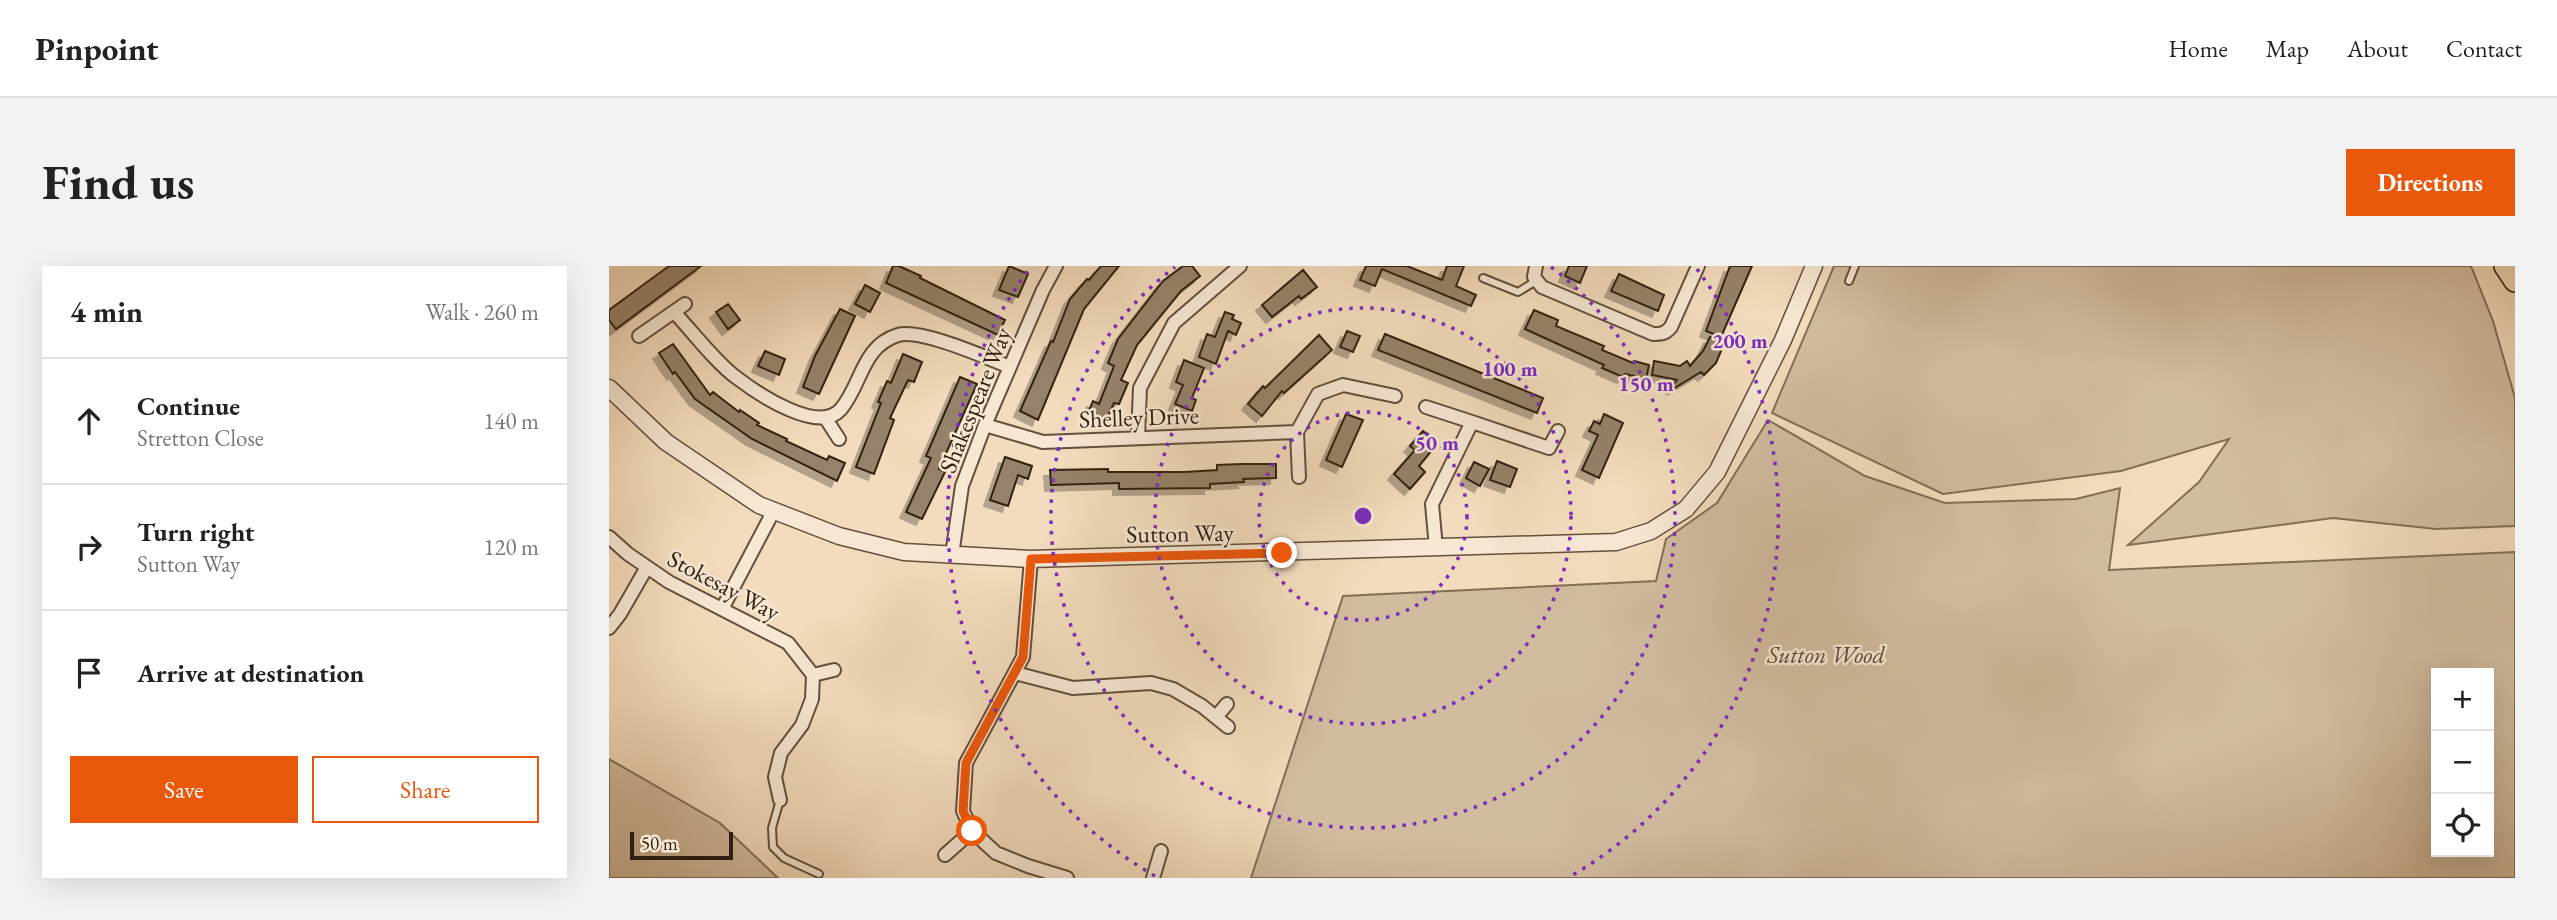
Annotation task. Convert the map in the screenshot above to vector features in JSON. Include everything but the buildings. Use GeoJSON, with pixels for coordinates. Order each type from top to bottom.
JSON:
{"type":"FeatureCollection","features":[{"type":"Feature","properties":{"kind":"highway"},"geometry":{"type":"LineString","coordinates":[[2505,266],[2515,281]]}},
{"type":"Feature","properties":{"kind":"street","name":"Shakespeare Way"},"geometry":{"type":"LineString","coordinates":[[952,555],[962,486],[985,425],[1055,266]]}},
{"type":"Feature","properties":{"kind":"street"},"geometry":{"type":"LineString","coordinates":[[1138,438],[1140,388],[1174,323],[1240,266]]}},
{"type":"Feature","properties":{"kind":"street"},"geometry":{"type":"LineString","coordinates":[[1536,266],[1536,281],[1542,287],[1653,334],[1661,334],[1671,327],[1698,266]]}},
{"type":"Feature","properties":{"kind":"street","name":"Sutton Way"},"geometry":{"type":"LineString","coordinates":[[609,388],[666,442],[712,475],[773,512],[839,536],[904,552],[1031,559],[1616,542],[1651,531],[1686,509],[1717,472],[1783,340],[1814,266]]}},
{"type":"Feature","properties":{"kind":"street"},"geometry":{"type":"LineString","coordinates":[[639,336],[679,308],[735,377],[800,415],[826,419],[840,410],[875,348],[900,334],[941,340],[1010,367]]}},
{"type":"Feature","properties":{"kind":"street"},"geometry":{"type":"LineString","coordinates":[[1299,477],[1297,432],[1318,394],[1343,385],[1395,396]]}},
{"type":"Feature","properties":{"kind":"street"},"geometry":{"type":"LineString","coordinates":[[1426,407],[1549,448],[1558,432]]}},
{"type":"Feature","properties":{"kind":"street"},"geometry":{"type":"LineString","coordinates":[[826,419],[839,439]]}},
{"type":"Feature","properties":{"kind":"street"},"geometry":{"type":"LineString","coordinates":[[1436,548],[1432,504],[1472,422]]}},
{"type":"Feature","properties":{"kind":"street","name":"Shelley Drive"},"geometry":{"type":"LineString","coordinates":[[985,425],[1044,442],[1297,432]]}},
{"type":"Feature","properties":{"kind":"street"},"geometry":{"type":"LineString","coordinates":[[722,609],[773,512]]}},
{"type":"Feature","properties":{"kind":"street","name":"Stokesay Way"},"geometry":{"type":"LineString","coordinates":[[609,537],[628,554],[669,582],[788,643],[813,675]]}},
{"type":"Feature","properties":{"kind":"street"},"geometry":{"type":"LineString","coordinates":[[1031,559],[1023,657],[966,763],[963,811],[972,831],[996,853],[1067,878]]}},
{"type":"Feature","properties":{"kind":"street"},"geometry":{"type":"LineString","coordinates":[[609,628],[647,567]]}},
{"type":"Feature","properties":{"kind":"street"},"geometry":{"type":"LineString","coordinates":[[780,800],[775,777],[781,753],[802,725],[812,699],[813,675],[834,670]]}},
{"type":"Feature","properties":{"kind":"street"},"geometry":{"type":"LineString","coordinates":[[1015,673],[1073,688],[1151,683],[1173,690],[1228,727]]}},
{"type":"Feature","properties":{"kind":"street"},"geometry":{"type":"LineString","coordinates":[[1216,717],[1227,704]]}},
{"type":"Feature","properties":{"kind":"street"},"geometry":{"type":"LineString","coordinates":[[945,855],[972,831]]}},
{"type":"Feature","properties":{"kind":"street"},"geometry":{"type":"LineString","coordinates":[[1153,878],[1161,852]]}},
{"type":"Feature","properties":{"kind":"lane"},"geometry":{"type":"LineString","coordinates":[[1849,281],[1855,266]]}},
{"type":"Feature","properties":{"kind":"lane"},"geometry":{"type":"LineString","coordinates":[[1483,278],[1518,292],[1536,281]]}},
{"type":"Feature","properties":{"kind":"lane"},"geometry":{"type":"LineString","coordinates":[[780,800],[772,828],[773,847],[784,858],[819,874]]}},
{"type":"Feature","properties":{"kind":"green space"},"geometry":{"type":"Polygon","coordinates":[[[1834,266],[2471,266],[2493,321],[2515,398],[2515,526],[2436,529],[2333,518],[2128,545],[2199,482],[2229,439],[2121,471],[1943,494],[1772,413],[1834,266]]]}},
{"type":"Feature","properties":{"kind":"green space","name":"Sutton Wood"},"geometry":{"type":"Polygon","coordinates":[[[1768,420],[1865,476],[1945,503],[2076,499],[2120,488],[2109,570],[2515,552],[2515,878],[1251,878],[1343,596],[1656,581],[1666,539],[1717,503],[1768,420]]]}},
{"type":"Feature","properties":{"kind":"green space"},"geometry":{"type":"Polygon","coordinates":[[[609,759],[720,823],[778,878],[609,878],[609,759]]]}},
{"type":"Feature","properties":{"kind":"route"},"geometry":{"type":"LineString","coordinates":[[972,831],[963,811],[966,763],[1023,657],[1031,559],[1282,553]]}}]}
